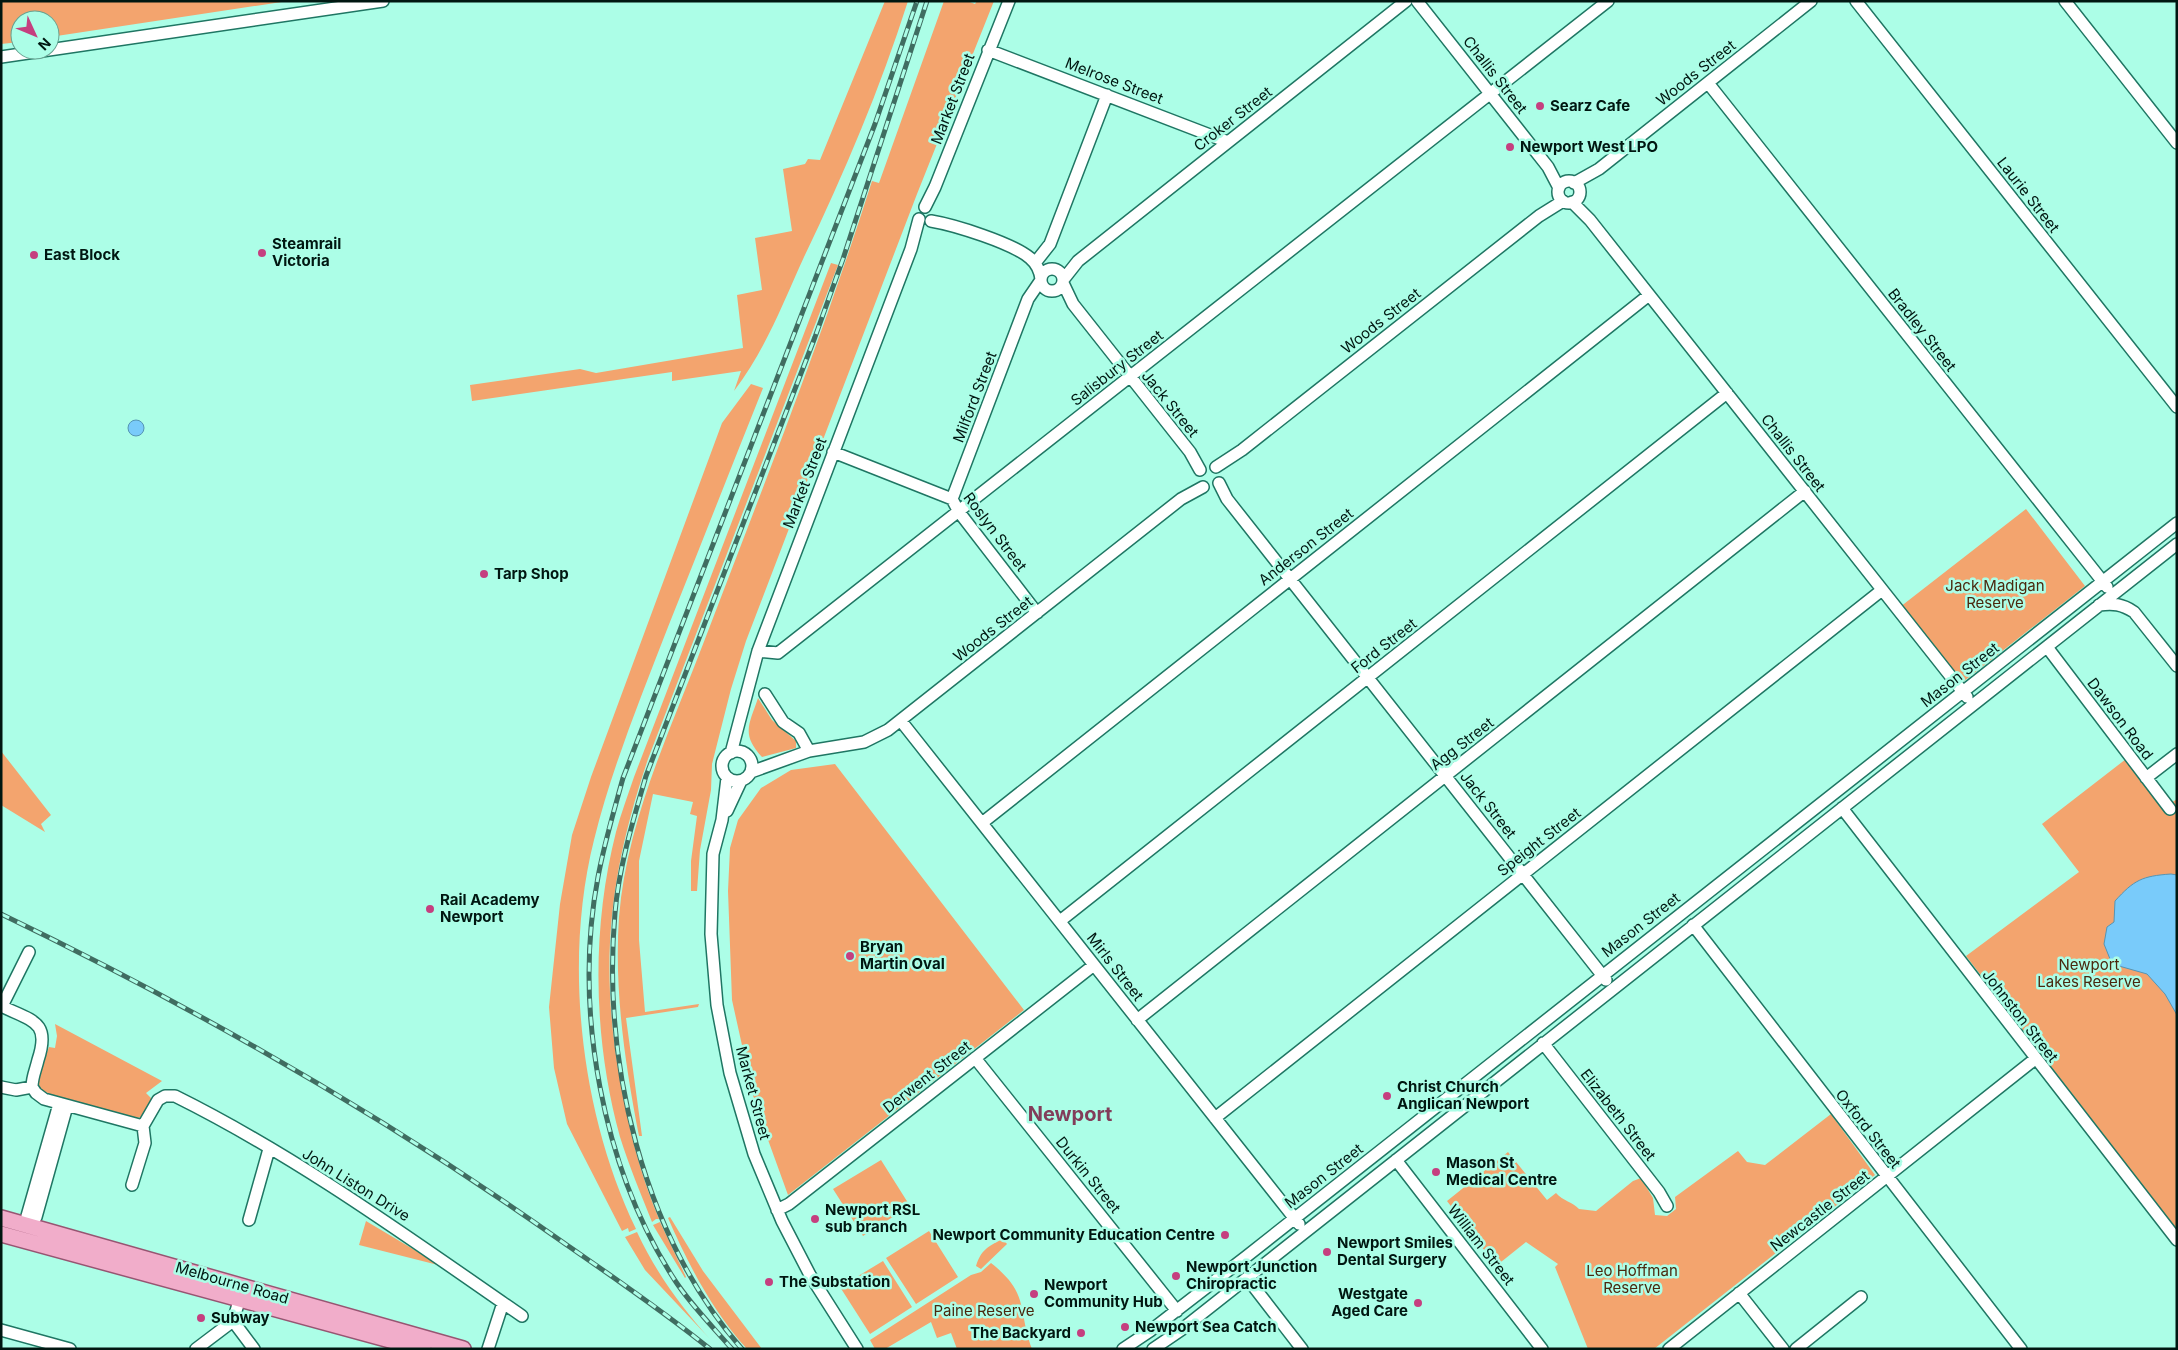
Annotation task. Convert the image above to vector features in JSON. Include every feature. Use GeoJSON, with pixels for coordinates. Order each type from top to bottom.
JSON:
{"type":"FeatureCollection","features":[{"type":"Feature","properties":{"kind":"main road","name":"Melbourne Road"},"geometry":{"type":"LineString","coordinates":[[1,1218],[423,1349]]}},
{"type":"Feature","properties":{"kind":"main road"},"geometry":{"type":"LineString","coordinates":[[28,1241],[29,1226]]}},
{"type":"Feature","properties":{"kind":"main road","name":"Melbourne Road"},"geometry":{"type":"LineString","coordinates":[[1,1234],[242,1292],[463,1349]]}},
{"type":"Feature","properties":{"kind":"street"},"geometry":{"type":"LineString","coordinates":[[1,57],[383,1]]}},
{"type":"Feature","properties":{"kind":"street","name":"Market Street"},"geometry":{"type":"LineString","coordinates":[[999,23],[1003,1]]}},
{"type":"Feature","properties":{"kind":"street","name":"Market Street"},"geometry":{"type":"LineString","coordinates":[[731,753],[738,731],[739,716],[758,651],[911,249],[928,215],[935,187],[1009,1]]}},
{"type":"Feature","properties":{"kind":"street","name":"Croker Street"},"geometry":{"type":"LineString","coordinates":[[1063,282],[1078,261],[1406,1]]}},
{"type":"Feature","properties":{"kind":"street","name":"Challis Street"},"geometry":{"type":"LineString","coordinates":[[1417,1],[1973,704]]}},
{"type":"Feature","properties":{"kind":"street","name":"Salisbury Street"},"geometry":{"type":"LineString","coordinates":[[758,651],[778,653],[1608,1]]}},
{"type":"Feature","properties":{"kind":"street","name":"Woods Street"},"geometry":{"type":"LineString","coordinates":[[751,772],[809,751],[864,742],[877,737],[901,721],[1811,1]]}},
{"type":"Feature","properties":{"kind":"street","name":"Laurie Street"},"geometry":{"type":"LineString","coordinates":[[1856,1],[2177,407]]}},
{"type":"Feature","properties":{"kind":"street"},"geometry":{"type":"LineString","coordinates":[[2066,1],[2177,143]]}},
{"type":"Feature","properties":{"kind":"street","name":"Melrose Street"},"geometry":{"type":"LineString","coordinates":[[988,50],[1228,142]]}},
{"type":"Feature","properties":{"kind":"street","name":"Bradley Street"},"geometry":{"type":"LineString","coordinates":[[1708,83],[2102,582],[2115,593]]}},
{"type":"Feature","properties":{"kind":"street"},"geometry":{"type":"LineString","coordinates":[[1050,291],[1043,286],[1038,261],[1050,244],[1107,95]]}},
{"type":"Feature","properties":{"kind":"street"},"geometry":{"type":"LineString","coordinates":[[928,215],[1017,250],[1030,252],[1038,261],[1062,274],[1063,282],[1059,289],[1038,295],[1026,306]]}},
{"type":"Feature","properties":{"kind":"street","name":"Croker Street"},"geometry":{"type":"LineString","coordinates":[[1055,269],[1078,261]]}},
{"type":"Feature","properties":{"kind":"street"},"geometry":{"type":"LineString","coordinates":[[1041,279],[1046,270],[1055,269]]}},
{"type":"Feature","properties":{"kind":"street","name":"Milford Street"},"geometry":{"type":"LineString","coordinates":[[952,499],[1030,296],[1041,279]]}},
{"type":"Feature","properties":{"kind":"street","name":"Jack Street"},"geometry":{"type":"LineString","coordinates":[[1063,282],[1072,304],[1613,989]]}},
{"type":"Feature","properties":{"kind":"street","name":"Jack Street"},"geometry":{"type":"LineString","coordinates":[[1050,291],[1072,304]]}},
{"type":"Feature","properties":{"kind":"street","name":"Anderson Street"},"geometry":{"type":"LineString","coordinates":[[982,823],[1649,295]]}},
{"type":"Feature","properties":{"kind":"street","name":"Ford Street"},"geometry":{"type":"LineString","coordinates":[[1060,921],[1727,394]]}},
{"type":"Feature","properties":{"kind":"street","name":"Roslyn Street"},"geometry":{"type":"LineString","coordinates":[[833,452],[952,499],[959,512],[1037,613]]}},
{"type":"Feature","properties":{"kind":"street","name":"Agg Street"},"geometry":{"type":"LineString","coordinates":[[1137,1020],[1805,491]]}},
{"type":"Feature","properties":{"kind":"street","name":"Mason Street"},"geometry":{"type":"LineString","coordinates":[[1123,1349],[1177,1311],[2177,523]]}},
{"type":"Feature","properties":{"kind":"street","name":"Mason Street"},"geometry":{"type":"LineString","coordinates":[[1153,1349],[1174,1336],[2177,544]]}},
{"type":"Feature","properties":{"kind":"street","name":"Speight Street"},"geometry":{"type":"LineString","coordinates":[[1215,1118],[1882,590]]}},
{"type":"Feature","properties":{"kind":"street"},"geometry":{"type":"LineString","coordinates":[[2099,605],[2114,603],[2125,606],[2134,612],[2177,666]]}},
{"type":"Feature","properties":{"kind":"street","name":"Dawson Road"},"geometry":{"type":"LineString","coordinates":[[2047,647],[2170,809]]}},
{"type":"Feature","properties":{"kind":"street"},"geometry":{"type":"LineString","coordinates":[[764,694],[783,722],[799,733],[809,751]]}},
{"type":"Feature","properties":{"kind":"street","name":"Mirls Street"},"geometry":{"type":"LineString","coordinates":[[901,721],[1305,1232]]}},
{"type":"Feature","properties":{"kind":"street","name":"Market Street"},"geometry":{"type":"LineString","coordinates":[[738,731],[747,756]]}},
{"type":"Feature","properties":{"kind":"street"},"geometry":{"type":"LineString","coordinates":[[747,756],[751,772],[741,781],[727,778],[722,764],[731,753],[747,756],[776,763]]}},
{"type":"Feature","properties":{"kind":"street"},"geometry":{"type":"LineString","coordinates":[[2146,778],[2177,754]]}},
{"type":"Feature","properties":{"kind":"street","name":"Market Street"},"geometry":{"type":"LineString","coordinates":[[727,778],[722,820],[713,854],[711,943],[717,1006],[738,1106],[754,1154],[777,1210],[810,1275],[857,1349]]}},
{"type":"Feature","properties":{"kind":"street","name":"Market Street"},"geometry":{"type":"LineString","coordinates":[[722,820],[741,781]]}},
{"type":"Feature","properties":{"kind":"street","name":"Johnston Street"},"geometry":{"type":"LineString","coordinates":[[1842,808],[2177,1240]]}},
{"type":"Feature","properties":{"kind":"street","name":"Oxford Street"},"geometry":{"type":"LineString","coordinates":[[1693,925],[1886,1177],[2021,1349]]}},
{"type":"Feature","properties":{"kind":"street"},"geometry":{"type":"LineString","coordinates":[[29,952],[2,1006],[33,1022],[40,1029],[44,1042],[32,1087]]}},
{"type":"Feature","properties":{"kind":"street","name":"Derwent Street"},"geometry":{"type":"LineString","coordinates":[[777,1210],[789,1204],[1094,965]]}},
{"type":"Feature","properties":{"kind":"street","name":"Elizabeth Street"},"geometry":{"type":"LineString","coordinates":[[1544,1044],[1660,1192],[1667,1206]]}},
{"type":"Feature","properties":{"kind":"street","name":"Durkin Street"},"geometry":{"type":"LineString","coordinates":[[975,1058],[1177,1311]]}},
{"type":"Feature","properties":{"kind":"street","name":"Newcastle Street"},"geometry":{"type":"LineString","coordinates":[[1669,1349],[2035,1059]]}},
{"type":"Feature","properties":{"kind":"street"},"geometry":{"type":"LineString","coordinates":[[1,1087],[16,1090],[32,1087]]}},
{"type":"Feature","properties":{"kind":"street"},"geometry":{"type":"LineString","coordinates":[[32,1087],[40,1097],[143,1126],[145,1143],[132,1185]]}},
{"type":"Feature","properties":{"kind":"street","name":"John Liston Drive"},"geometry":{"type":"LineString","coordinates":[[143,1126],[150,1117],[155,1104],[165,1096],[175,1096],[269,1149],[365,1207],[522,1316]]}},
{"type":"Feature","properties":{"kind":"street"},"geometry":{"type":"LineString","coordinates":[[29,1226],[36,1216],[51,1164],[63,1105]]}},
{"type":"Feature","properties":{"kind":"street"},"geometry":{"type":"LineString","coordinates":[[29,1226],[27,1216],[40,1169],[63,1105]]}},
{"type":"Feature","properties":{"kind":"street"},"geometry":{"type":"LineString","coordinates":[[249,1220],[269,1149]]}},
{"type":"Feature","properties":{"kind":"street","name":"William Street"},"geometry":{"type":"LineString","coordinates":[[1396,1160],[1542,1349]]}},
{"type":"Feature","properties":{"kind":"street"},"geometry":{"type":"LineString","coordinates":[[40,1169],[51,1164]]}},
{"type":"Feature","properties":{"kind":"street"},"geometry":{"type":"LineString","coordinates":[[1247,1278],[1302,1349]]}},
{"type":"Feature","properties":{"kind":"street"},"geometry":{"type":"LineString","coordinates":[[196,1349],[233,1321],[242,1292]]}},
{"type":"Feature","properties":{"kind":"street"},"geometry":{"type":"LineString","coordinates":[[1739,1293],[1783,1349]]}},
{"type":"Feature","properties":{"kind":"street"},"geometry":{"type":"LineString","coordinates":[[1796,1349],[1861,1297]]}},
{"type":"Feature","properties":{"kind":"street"},"geometry":{"type":"LineString","coordinates":[[488,1349],[503,1303]]}},
{"type":"Feature","properties":{"kind":"street"},"geometry":{"type":"LineString","coordinates":[[233,1321],[254,1349]]}},
{"type":"Feature","properties":{"kind":"street"},"geometry":{"type":"LineString","coordinates":[[1,1330],[70,1349]]}},
{"type":"Feature","properties":{"kind":"green space"},"geometry":{"type":"Polygon","coordinates":[[[1,1],[288,1],[60,35],[60,10],[10,10],[10,43],[1,44],[1,1]]]}},
{"type":"Feature","properties":{"kind":"green space"},"geometry":{"type":"Polygon","coordinates":[[[885,1],[908,1],[873,99],[833,194],[773,326],[755,360],[734,391],[741,371],[672,381],[672,372],[472,401],[470,385],[580,369],[596,373],[743,348],[737,295],[762,290],[755,238],[792,231],[783,169],[805,164],[808,159],[820,160],[885,1]]]}},
{"type":"Feature","properties":{"kind":"green space"},"geometry":{"type":"Polygon","coordinates":[[[944,1],[967,1],[975,4],[977,1],[994,1],[917,194],[746,641],[731,689],[712,764],[711,790],[700,850],[697,891],[691,891],[691,861],[697,816],[690,814],[693,802],[653,794],[639,861],[639,940],[645,1012],[699,1004],[698,1007],[626,1018],[642,1136],[639,1136],[625,1054],[618,972],[619,917],[631,845],[652,775],[792,411],[872,181],[879,183],[944,1]]]}},
{"type":"Feature","properties":{"kind":"green space"},"geometry":{"type":"Polygon","coordinates":[[[831,263],[838,265],[648,759],[635,800],[617,879],[610,957],[610,996],[614,1038],[620,1081],[631,1134],[646,1185],[659,1219],[652,1222],[620,1137],[604,1062],[598,985],[602,907],[608,869],[618,825],[634,777],[831,263]]]}},
{"type":"Feature","properties":{"kind":"green space"},"geometry":{"type":"Polygon","coordinates":[[[751,384],[763,388],[628,732],[601,813],[585,887],[580,937],[579,987],[583,1038],[590,1088],[602,1137],[617,1185],[636,1229],[629,1232],[628,1228],[622,1231],[567,1124],[554,1068],[549,1007],[560,904],[572,835],[591,777],[722,423],[751,384]]]}},
{"type":"Feature","properties":{"kind":"green space","name":"Jack Madigan Reserve"},"geometry":{"type":"Polygon","coordinates":[[[2026,509],[2085,586],[1959,685],[1900,607],[2026,509]]]}},
{"type":"Feature","properties":{"kind":"green space"},"geometry":{"type":"Polygon","coordinates":[[[758,698],[772,720],[796,741],[796,748],[762,757],[755,749],[751,742],[749,729],[758,698]]]}},
{"type":"Feature","properties":{"kind":"green space"},"geometry":{"type":"Polygon","coordinates":[[[1,751],[51,815],[41,824],[45,832],[1,805],[1,751]]]}},
{"type":"Feature","properties":{"kind":"green space","name":"Newport Lakes Reserve"},"geometry":{"type":"Polygon","coordinates":[[[2126,759],[2165,807],[2177,799],[2177,1230],[1966,956],[2079,872],[2042,824],[2126,759]]]}},
{"type":"Feature","properties":{"kind":"green space","name":"Bryan Martin Oval"},"geometry":{"type":"Polygon","coordinates":[[[835,764],[1024,1010],[788,1195],[755,1104],[732,1000],[728,891],[730,848],[738,820],[761,788],[791,770],[835,764]]]}},
{"type":"Feature","properties":{"kind":"green space"},"geometry":{"type":"Polygon","coordinates":[[[55,1024],[162,1081],[146,1093],[152,1099],[142,1117],[136,1118],[41,1090],[39,1074],[49,1047],[55,1048],[57,1036],[55,1024]]]}},
{"type":"Feature","properties":{"kind":"green space","name":"Leo Hoffman Reserve"},"geometry":{"type":"Polygon","coordinates":[[[1831,1114],[1875,1175],[1654,1349],[1588,1349],[1555,1267],[1558,1264],[1526,1242],[1496,1266],[1447,1201],[1508,1152],[1547,1200],[1556,1193],[1579,1209],[1596,1211],[1633,1181],[1641,1178],[1653,1198],[1655,1215],[1667,1216],[1676,1209],[1675,1197],[1738,1151],[1747,1162],[1765,1165],[1831,1114]]]}},
{"type":"Feature","properties":{"kind":"green space"},"geometry":{"type":"Polygon","coordinates":[[[881,1160],[910,1206],[863,1236],[833,1189],[881,1160]]]}},
{"type":"Feature","properties":{"kind":"green space"},"geometry":{"type":"Polygon","coordinates":[[[670,1217],[703,1271],[762,1349],[747,1349],[723,1319],[702,1287],[684,1253],[668,1218],[670,1217]]]}},
{"type":"Feature","properties":{"kind":"green space"},"geometry":{"type":"Polygon","coordinates":[[[366,1221],[438,1264],[438,1265],[359,1245],[366,1221]]]}},
{"type":"Feature","properties":{"kind":"green space"},"geometry":{"type":"Polygon","coordinates":[[[660,1222],[686,1277],[685,1278],[653,1225],[660,1222]]]}},
{"type":"Feature","properties":{"kind":"green space"},"geometry":{"type":"Polygon","coordinates":[[[929,1231],[958,1277],[916,1304],[886,1258],[929,1231]]]}},
{"type":"Feature","properties":{"kind":"green space"},"geometry":{"type":"Polygon","coordinates":[[[637,1232],[669,1288],[710,1339],[645,1270],[625,1237],[637,1232]]]}},
{"type":"Feature","properties":{"kind":"green space"},"geometry":{"type":"Polygon","coordinates":[[[1003,1239],[1007,1244],[981,1269],[976,1266],[980,1256],[986,1249],[1003,1239]]]}},
{"type":"Feature","properties":{"kind":"green space"},"geometry":{"type":"Polygon","coordinates":[[[883,1261],[912,1307],[870,1334],[840,1287],[883,1261]]]}},
{"type":"Feature","properties":{"kind":"green space","name":"Paine Reserve"},"geometry":{"type":"Polygon","coordinates":[[[991,1263],[1012,1284],[1017,1293],[1021,1302],[1032,1349],[957,1349],[951,1333],[937,1338],[931,1322],[885,1349],[875,1349],[870,1340],[971,1275],[981,1272],[991,1263]]]}},
{"type":"Feature","properties":{"kind":"water"},"geometry":{"type":"Polygon","coordinates":[[[136,420],[142,422],[144,428],[142,434],[136,436],[130,434],[128,428],[130,422],[136,420]]]}},
{"type":"Feature","properties":{"kind":"water"},"geometry":{"type":"Polygon","coordinates":[[[2171,874],[2177,875],[2177,1015],[2165,994],[2147,974],[2112,964],[2104,944],[2107,927],[2114,922],[2115,901],[2139,880],[2171,874]]]}},
{"type":"Feature","properties":{"kind":"railway"},"geometry":{"type":"LineString","coordinates":[[732,1349],[676,1282],[650,1238],[629,1190],[612,1139],[600,1087],[592,1033],[589,980],[591,928],[598,877],[623,778],[875,124],[917,1]]}},
{"type":"Feature","properties":{"kind":"railway"},"geometry":{"type":"LineString","coordinates":[[742,1349],[707,1304],[678,1254],[654,1200],[636,1144],[623,1086],[615,1028],[613,970],[617,895],[627,844],[646,776],[815,337],[843,259],[927,1]]}},
{"type":"Feature","properties":{"kind":"railway"},"geometry":{"type":"LineString","coordinates":[[1,914],[74,950],[219,1027],[360,1109],[497,1197],[638,1295],[710,1349]]}},
{"type":"Feature","properties":{"kind":"place","name":"Searz Cafe"},"geometry":{"type":"Point","coordinates":[1540,106]}},
{"type":"Feature","properties":{"kind":"place","name":"Newport West LPO"},"geometry":{"type":"Point","coordinates":[1510,147]}},
{"type":"Feature","properties":{"kind":"place","name":"Steamrail Victoria"},"geometry":{"type":"Point","coordinates":[262,253]}},
{"type":"Feature","properties":{"kind":"place","name":"East Block"},"geometry":{"type":"Point","coordinates":[34,255]}},
{"type":"Feature","properties":{"kind":"place","name":"Tarp Shop"},"geometry":{"type":"Point","coordinates":[484,574]}},
{"type":"Feature","properties":{"kind":"place","name":"Rail Academy Newport"},"geometry":{"type":"Point","coordinates":[430,909]}},
{"type":"Feature","properties":{"kind":"place","name":"Bryan Martin Oval"},"geometry":{"type":"Point","coordinates":[850,956]}},
{"type":"Feature","properties":{"kind":"place","name":"Christ Church Anglican Newport"},"geometry":{"type":"Point","coordinates":[1387,1096]}},
{"type":"Feature","properties":{"kind":"place","name":"Mason St Medical Centre"},"geometry":{"type":"Point","coordinates":[1436,1172]}},
{"type":"Feature","properties":{"kind":"place","name":"Newport RSL sub branch"},"geometry":{"type":"Point","coordinates":[815,1219]}},
{"type":"Feature","properties":{"kind":"place","name":"Newport Community Education Centre"},"geometry":{"type":"Point","coordinates":[1225,1235]}},
{"type":"Feature","properties":{"kind":"place","name":"Newport Smiles Dental Surgery"},"geometry":{"type":"Point","coordinates":[1327,1252]}},
{"type":"Feature","properties":{"kind":"place","name":"Newport Junction Chiropractic"},"geometry":{"type":"Point","coordinates":[1176,1276]}},
{"type":"Feature","properties":{"kind":"place","name":"The Substation"},"geometry":{"type":"Point","coordinates":[769,1282]}},
{"type":"Feature","properties":{"kind":"place","name":"Newport Community Hub"},"geometry":{"type":"Point","coordinates":[1034,1294]}},
{"type":"Feature","properties":{"kind":"place","name":"Westgate Aged Care"},"geometry":{"type":"Point","coordinates":[1418,1303]}},
{"type":"Feature","properties":{"kind":"place","name":"Subway"},"geometry":{"type":"Point","coordinates":[201,1318]}},
{"type":"Feature","properties":{"kind":"place","name":"Newport Sea Catch"},"geometry":{"type":"Point","coordinates":[1125,1327]}},
{"type":"Feature","properties":{"kind":"place","name":"The Backyard"},"geometry":{"type":"Point","coordinates":[1081,1333]}},
{"type":"Feature","properties":{"kind":"district","name":"Newport"},"geometry":{"type":"Point","coordinates":[1070,1114]}}]}
